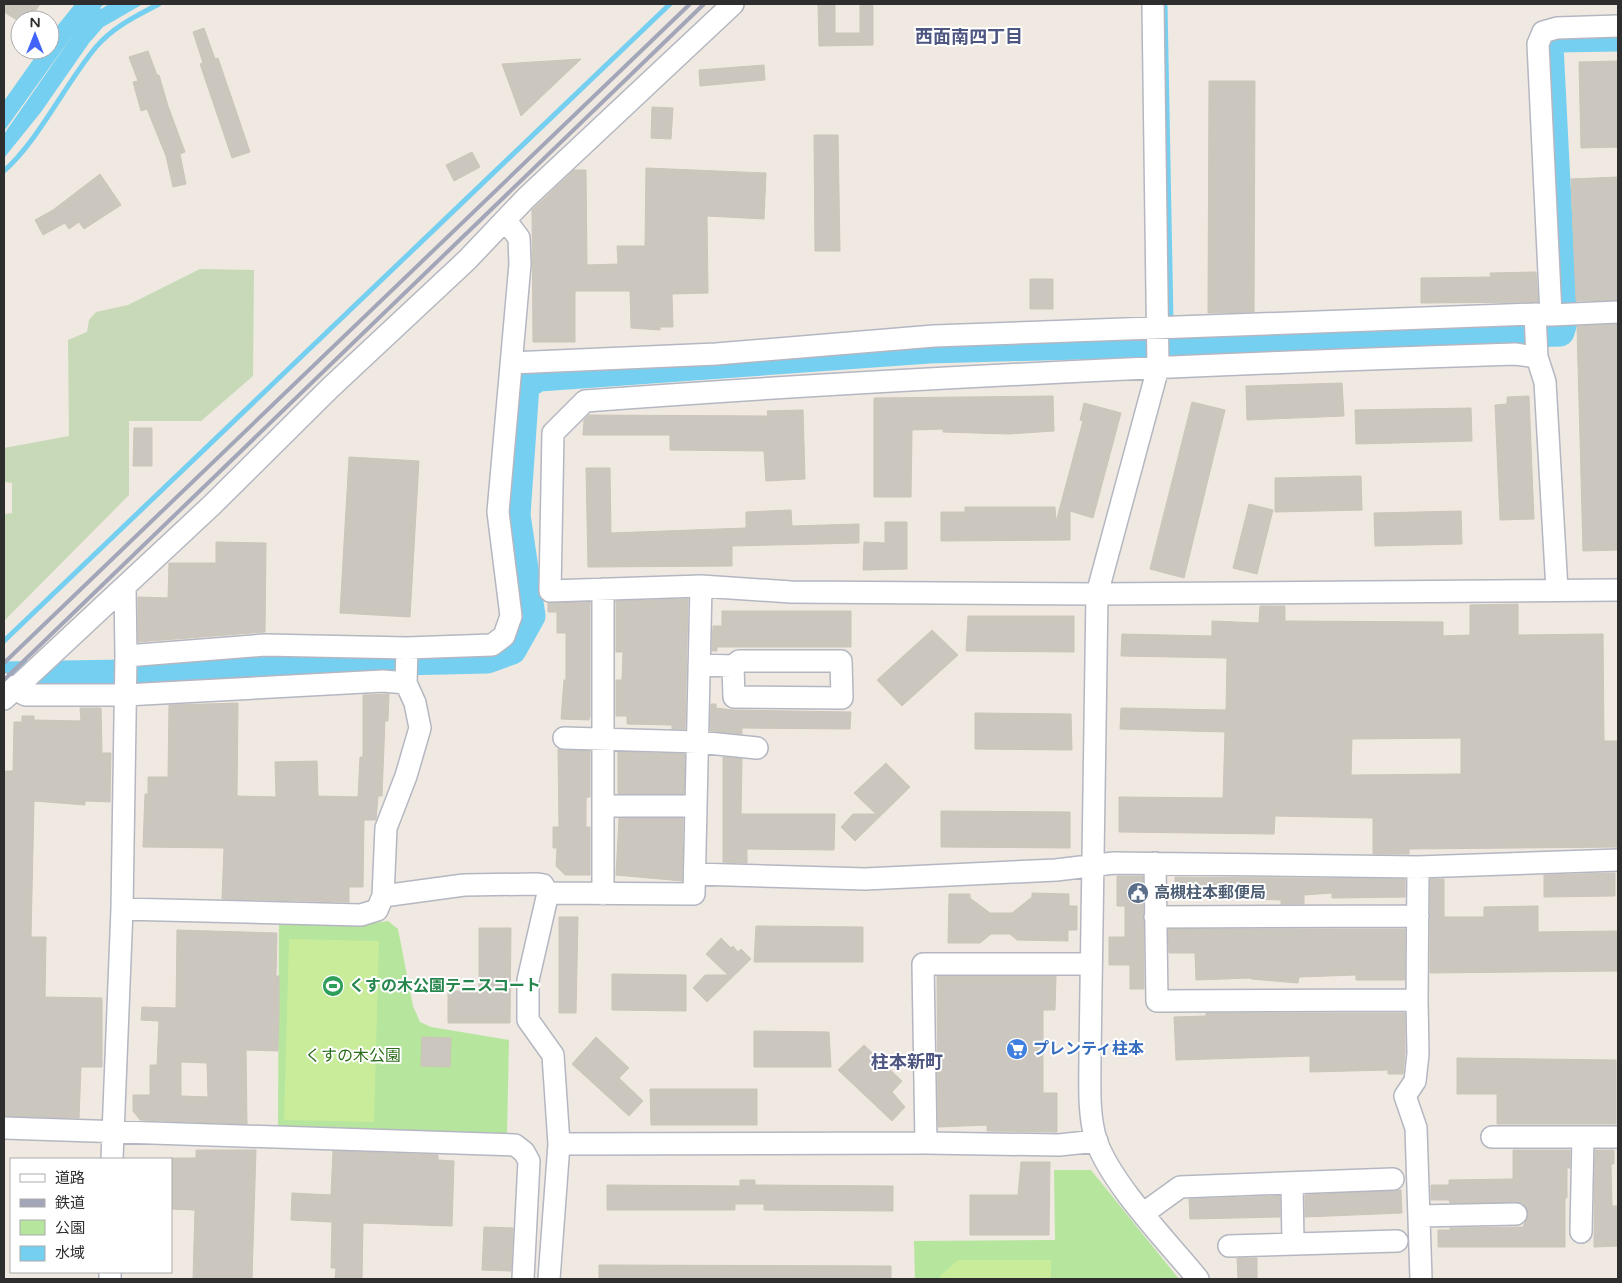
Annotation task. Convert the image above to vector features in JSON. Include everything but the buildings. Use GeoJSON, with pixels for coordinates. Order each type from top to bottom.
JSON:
{"type":"FeatureCollection","features":[{"type":"Feature","properties":{"kind":"street"},"geometry":{"type":"LineString","coordinates":[[7,691],[124,587],[506,221],[553,173],[733,4]]}},
{"type":"Feature","properties":{"kind":"street"},"geometry":{"type":"LineString","coordinates":[[1153,4],[1159,327],[1158,368],[1098,594],[1091,964],[1091,1105],[1097,1141],[1110,1168],[1198,1279]]}},
{"type":"Feature","properties":{"kind":"street"},"geometry":{"type":"LineString","coordinates":[[1557,590],[1545,382],[1537,357],[1543,314],[1538,44],[1543,32],[1557,28],[1618,26]]}},
{"type":"Feature","properties":{"kind":"street"},"geometry":{"type":"LineString","coordinates":[[126,656],[265,645],[407,648],[492,645],[504,636],[511,616],[498,512],[520,264],[519,238],[506,221]]}},
{"type":"Feature","properties":{"kind":"street"},"geometry":{"type":"LineString","coordinates":[[511,363],[716,354],[934,336],[1618,312]]}},
{"type":"Feature","properties":{"kind":"street"},"geometry":{"type":"LineString","coordinates":[[1537,357],[1515,354],[1158,368],[760,388],[585,401],[553,433],[550,591],[701,586],[791,592],[1098,594],[1618,590]]}},
{"type":"Feature","properties":{"kind":"street"},"geometry":{"type":"LineString","coordinates":[[548,893],[694,894],[701,586]]}},
{"type":"Feature","properties":{"kind":"street"},"geometry":{"type":"LineString","coordinates":[[112,1158],[122,909],[126,656],[124,587]]}},
{"type":"Feature","properties":{"kind":"street"},"geometry":{"type":"LineString","coordinates":[[603,589],[602,715],[605,737],[603,894]]}},
{"type":"Feature","properties":{"kind":"street"},"geometry":{"type":"LineString","coordinates":[[122,909],[361,915],[377,910],[383,896],[386,828],[406,776],[420,728],[415,703],[406,683],[407,648]]}},
{"type":"Feature","properties":{"kind":"street"},"geometry":{"type":"LineString","coordinates":[[700,665],[733,666],[739,661],[841,661],[842,698],[734,697],[733,666]]}},
{"type":"Feature","properties":{"kind":"street"},"geometry":{"type":"LineString","coordinates":[[7,691],[26,695],[125,695],[383,681],[406,683]]}},
{"type":"Feature","properties":{"kind":"street"},"geometry":{"type":"LineString","coordinates":[[564,738],[605,737],[698,742],[757,748]]}},
{"type":"Feature","properties":{"kind":"street"},"geometry":{"type":"LineString","coordinates":[[603,806],[696,806]]}},
{"type":"Feature","properties":{"kind":"street"},"geometry":{"type":"LineString","coordinates":[[695,874],[865,879],[1093,866],[1114,863],[1418,867],[1618,860]]}},
{"type":"Feature","properties":{"kind":"street"},"geometry":{"type":"LineString","coordinates":[[1155,863],[1157,1001],[1417,1000]]}},
{"type":"Feature","properties":{"kind":"street"},"geometry":{"type":"LineString","coordinates":[[1418,867],[1417,1069],[1415,1081],[1405,1096],[1416,1128],[1421,1279]]}},
{"type":"Feature","properties":{"kind":"street"},"geometry":{"type":"LineString","coordinates":[[383,896],[473,885],[536,884],[543,886],[548,893],[528,980],[528,1020],[553,1055],[559,1144],[549,1279]]}},
{"type":"Feature","properties":{"kind":"street"},"geometry":{"type":"LineString","coordinates":[[1156,917],[1418,916]]}},
{"type":"Feature","properties":{"kind":"street"},"geometry":{"type":"LineString","coordinates":[[926,1143],[923,964],[1091,964]]}},
{"type":"Feature","properties":{"kind":"street"},"geometry":{"type":"LineString","coordinates":[[4,1128],[515,1145],[524,1152],[529,1161],[523,1279]]}},
{"type":"Feature","properties":{"kind":"street"},"geometry":{"type":"LineString","coordinates":[[1492,1137],[1618,1137]]}},
{"type":"Feature","properties":{"kind":"street"},"geometry":{"type":"LineString","coordinates":[[1581,1232],[1583,1137]]}},
{"type":"Feature","properties":{"kind":"street"},"geometry":{"type":"LineString","coordinates":[[559,1144],[926,1143],[1059,1145],[1097,1141]]}},
{"type":"Feature","properties":{"kind":"street"},"geometry":{"type":"LineString","coordinates":[[1144,1213],[1180,1187],[1393,1179]]}},
{"type":"Feature","properties":{"kind":"street"},"geometry":{"type":"LineString","coordinates":[[1292,1183],[1293,1244]]}},
{"type":"Feature","properties":{"kind":"street"},"geometry":{"type":"LineString","coordinates":[[1419,1216],[1516,1214]]}},
{"type":"Feature","properties":{"kind":"street"},"geometry":{"type":"LineString","coordinates":[[1229,1246],[1398,1241]]}},
{"type":"Feature","properties":{"kind":"green space"},"geometry":{"type":"Polygon","coordinates":[[[200,269],[254,270],[253,376],[201,421],[129,421],[129,495],[4,621],[4,514],[12,513],[12,483],[4,482],[4,448],[69,436],[68,340],[87,332],[89,320],[96,312],[128,305],[200,269]]]}},
{"type":"Feature","properties":{"kind":"green space","name":"くすの木公園"},"geometry":{"type":"Polygon","coordinates":[[[388,921],[398,929],[413,1006],[420,1022],[431,1027],[509,1040],[507,1134],[278,1128],[279,923],[360,925],[388,921]]]}},
{"type":"Feature","properties":{"kind":"green space"},"geometry":{"type":"Polygon","coordinates":[[[289,939],[379,941],[374,1122],[284,1120],[289,939]]]}},
{"type":"Feature","properties":{"kind":"green space"},"geometry":{"type":"Polygon","coordinates":[[[1054,1170],[1091,1170],[1179,1279],[915,1279],[914,1241],[1055,1240],[1054,1170]]]}},
{"type":"Feature","properties":{"kind":"green space"},"geometry":{"type":"Polygon","coordinates":[[[958,1260],[1051,1260],[1051,1279],[940,1279],[940,1276],[958,1260]]]}},
{"type":"Feature","properties":{"kind":"water"},"geometry":{"type":"Polygon","coordinates":[[[75,4],[104,4],[101,9],[109,4],[143,4],[103,27],[89,43],[41,112],[4,158],[4,134],[56,60],[60,60],[60,54],[75,32],[60,53],[60,23],[75,4]]]}},
{"type":"Feature","properties":{"kind":"water"},"geometry":{"type":"Polygon","coordinates":[[[33,60],[55,60],[4,131],[4,101],[33,60]]]}},
{"type":"Feature","properties":{"kind":"waterway"},"geometry":{"type":"LineString","coordinates":[[4,171],[29,144],[96,47],[117,28],[159,4]]}},
{"type":"Feature","properties":{"kind":"waterway"},"geometry":{"type":"LineString","coordinates":[[4,641],[670,4]]}},
{"type":"Feature","properties":{"kind":"waterway"},"geometry":{"type":"LineString","coordinates":[[1165,4],[1171,323]]}},
{"type":"Feature","properties":{"kind":"waterway"},"geometry":{"type":"LineString","coordinates":[[4,676],[296,671],[400,661],[487,659],[512,650],[531,616],[516,515],[525,385],[539,377],[929,349],[1560,332],[1563,322],[1549,45],[1555,38],[1618,37]]}},
{"type":"Feature","properties":{"kind":"waterway"},"geometry":{"type":"LineString","coordinates":[[1171,332],[1171,344]]}},
{"type":"Feature","properties":{"kind":"railway"},"geometry":{"type":"LineString","coordinates":[[4,663],[690,4]]}},
{"type":"Feature","properties":{"kind":"railway"},"geometry":{"type":"LineString","coordinates":[[4,680],[704,4]]}},
{"type":"Feature","properties":{"kind":"place","name":"高槻柱本郵便局"},"geometry":{"type":"Point","coordinates":[1138,893]}},
{"type":"Feature","properties":{"kind":"place","name":"くすの木公園テニスコート"},"geometry":{"type":"Point","coordinates":[333,986]}},
{"type":"Feature","properties":{"kind":"place","name":"プレンティ柱本"},"geometry":{"type":"Point","coordinates":[1017,1049]}},
{"type":"Feature","properties":{"kind":"district","name":"西面南四丁目"},"geometry":{"type":"Point","coordinates":[969,37]}},
{"type":"Feature","properties":{"kind":"district","name":"柱本新町"},"geometry":{"type":"Point","coordinates":[907,1062]}}]}
